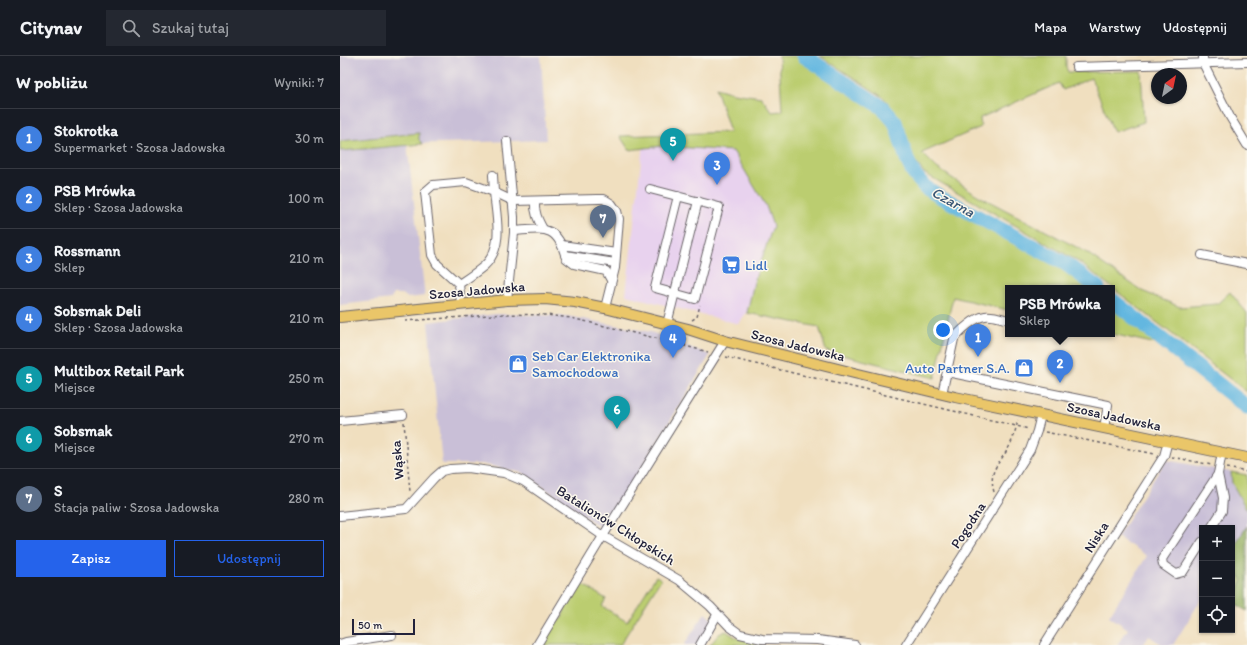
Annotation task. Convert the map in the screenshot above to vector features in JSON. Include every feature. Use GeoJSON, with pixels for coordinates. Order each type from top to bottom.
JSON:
{"type":"FeatureCollection","features":[{"type":"Feature","properties":{"kind":"main road","name":"Szosa Jadowska"},"geometry":{"type":"LineString","coordinates":[[340,317],[507,300],[559,300],[605,308],[854,374],[942,394],[1244,457]]}},
{"type":"Feature","properties":{"kind":"street"},"geometry":{"type":"LineString","coordinates":[[1076,67],[1203,60],[1247,62]]}},
{"type":"Feature","properties":{"kind":"street"},"geometry":{"type":"LineString","coordinates":[[1203,60],[1230,117],[1247,145]]}},
{"type":"Feature","properties":{"kind":"street"},"geometry":{"type":"LineString","coordinates":[[507,141],[514,231],[507,300]]}},
{"type":"Feature","properties":{"kind":"street"},"geometry":{"type":"LineString","coordinates":[[459,284],[485,265],[493,253],[498,236],[493,175]]}},
{"type":"Feature","properties":{"kind":"street"},"geometry":{"type":"LineString","coordinates":[[461,304],[459,284],[437,264],[432,255],[425,192],[433,185],[466,182],[494,192],[512,202],[598,199],[609,201],[615,207],[619,215],[615,263],[605,308]]}},
{"type":"Feature","properties":{"kind":"street"},"geometry":{"type":"LineString","coordinates":[[650,189],[678,196],[698,201],[719,207],[695,299],[654,288],[678,196]]}},
{"type":"Feature","properties":{"kind":"street"},"geometry":{"type":"LineString","coordinates":[[534,201],[534,209],[543,229]]}},
{"type":"Feature","properties":{"kind":"street"},"geometry":{"type":"LineString","coordinates":[[667,324],[698,201]]}},
{"type":"Feature","properties":{"kind":"street"},"geometry":{"type":"LineString","coordinates":[[514,231],[543,229],[555,233],[562,245],[566,258],[574,264],[606,271],[611,280]]}},
{"type":"Feature","properties":{"kind":"street"},"geometry":{"type":"LineString","coordinates":[[562,245],[616,253]]}},
{"type":"Feature","properties":{"kind":"street"},"geometry":{"type":"LineString","coordinates":[[565,255],[615,263]]}},
{"type":"Feature","properties":{"kind":"street"},"geometry":{"type":"LineString","coordinates":[[1202,255],[1247,264]]}},
{"type":"Feature","properties":{"kind":"street"},"geometry":{"type":"LineString","coordinates":[[942,394],[954,338],[958,332],[984,316],[1005,319]]}},
{"type":"Feature","properties":{"kind":"street"},"geometry":{"type":"LineString","coordinates":[[537,645],[725,340]]}},
{"type":"Feature","properties":{"kind":"street"},"geometry":{"type":"LineString","coordinates":[[947,372],[1108,405],[1104,428]]}},
{"type":"Feature","properties":{"kind":"street"},"geometry":{"type":"LineString","coordinates":[[340,421],[403,415]]}},
{"type":"Feature","properties":{"kind":"street","name":"Pogodna"},"geometry":{"type":"LineString","coordinates":[[906,645],[994,509],[1030,450],[1041,415]]}},
{"type":"Feature","properties":{"kind":"street","name":"Niska"},"geometry":{"type":"LineString","coordinates":[[1044,645],[1164,456],[1168,442]]}},
{"type":"Feature","properties":{"kind":"street"},"geometry":{"type":"LineString","coordinates":[[1213,525],[1222,511],[1224,498],[1219,470],[1222,452]]}},
{"type":"Feature","properties":{"kind":"street","name":"Batalionów Chłopskich"},"geometry":{"type":"LineString","coordinates":[[340,516],[406,509],[434,478],[442,472],[450,469],[468,468],[504,473],[523,481],[603,536],[679,580],[710,606],[731,628],[747,636],[796,642],[818,640],[855,645]]}},
{"type":"Feature","properties":{"kind":"street"},"geometry":{"type":"LineString","coordinates":[[1199,547],[1183,572],[1176,574],[1163,565],[1162,559],[1219,470]]}},
{"type":"Feature","properties":{"kind":"street"},"geometry":{"type":"LineString","coordinates":[[700,645],[717,615]]}},
{"type":"Feature","properties":{"kind":"street"},"geometry":{"type":"LineString","coordinates":[[340,644],[392,635]]}},
{"type":"Feature","properties":{"kind":"path"},"geometry":{"type":"LineString","coordinates":[[690,323],[690,321],[697,317],[702,299]]}},
{"type":"Feature","properties":{"kind":"path"},"geometry":{"type":"LineString","coordinates":[[404,321],[504,314],[546,315],[572,318],[717,355],[1016,427],[1164,456],[1219,470],[1240,470],[1247,472]]}},
{"type":"Feature","properties":{"kind":"path"},"geometry":{"type":"LineString","coordinates":[[685,346],[687,336]]}},
{"type":"Feature","properties":{"kind":"path"},"geometry":{"type":"LineString","coordinates":[[994,509],[995,498],[992,484],[993,472],[1009,447],[1020,410]]}},
{"type":"Feature","properties":{"kind":"path","name":"Wąska"},"geometry":{"type":"LineString","coordinates":[[403,415],[411,504]]}},
{"type":"Feature","properties":{"kind":"shaded area"},"geometry":{"type":"Polygon","coordinates":[[[340,56],[541,56],[546,140],[407,144],[425,296],[408,298],[402,294],[394,294],[391,299],[340,305],[340,56]]]}},
{"type":"Feature","properties":{"kind":"shaded area"},"geometry":{"type":"Polygon","coordinates":[[[732,139],[787,247],[739,324],[626,295],[643,143],[732,139]]]}},
{"type":"Feature","properties":{"kind":"shaded area"},"geometry":{"type":"Polygon","coordinates":[[[496,314],[567,316],[651,332],[710,355],[604,530],[523,473],[482,464],[442,464],[428,322],[496,314]]]}},
{"type":"Feature","properties":{"kind":"shaded area"},"geometry":{"type":"Polygon","coordinates":[[[1166,460],[1231,472],[1232,483],[1247,510],[1247,526],[1235,545],[1235,525],[1199,525],[1199,603],[1173,645],[1163,645],[1149,636],[1143,645],[1117,645],[1128,629],[1109,616],[1147,556],[1117,537],[1166,460]]]}},
{"type":"Feature","properties":{"kind":"shaded area"},"geometry":{"type":"Polygon","coordinates":[[[705,613],[717,624],[704,645],[684,645],[705,613]]]}},
{"type":"Feature","properties":{"kind":"green space"},"geometry":{"type":"Polygon","coordinates":[[[779,56],[797,56],[879,111],[889,122],[901,161],[921,189],[936,200],[1063,268],[1086,285],[1005,285],[1005,309],[953,297],[935,378],[826,351],[819,327],[747,313],[754,282],[773,226],[766,206],[733,151],[662,146],[629,150],[620,136],[730,132],[716,88],[733,93],[761,97],[772,112],[782,111],[779,56]]]}},
{"type":"Feature","properties":{"kind":"green space"},"geometry":{"type":"Polygon","coordinates":[[[820,56],[1066,56],[1066,67],[1068,72],[1141,71],[1144,122],[1114,132],[1091,78],[1063,90],[1059,83],[980,118],[981,127],[922,153],[937,168],[979,196],[1084,251],[1142,291],[1180,307],[1217,304],[1230,292],[1247,313],[1247,392],[1115,290],[1115,285],[1109,285],[1079,262],[924,173],[912,157],[895,112],[883,97],[820,56]]]}},
{"type":"Feature","properties":{"kind":"green space"},"geometry":{"type":"Polygon","coordinates":[[[419,133],[419,140],[423,144],[340,151],[340,141],[419,133]]]}},
{"type":"Feature","properties":{"kind":"green space"},"geometry":{"type":"Polygon","coordinates":[[[1115,307],[1165,346],[1115,335],[1115,307]]]}},
{"type":"Feature","properties":{"kind":"green space"},"geometry":{"type":"Polygon","coordinates":[[[1231,472],[1247,475],[1247,510],[1232,483],[1231,472]]]}},
{"type":"Feature","properties":{"kind":"green space"},"geometry":{"type":"Polygon","coordinates":[[[1247,526],[1247,611],[1238,606],[1236,597],[1242,580],[1235,572],[1235,545],[1247,526]]]}},
{"type":"Feature","properties":{"kind":"green space"},"geometry":{"type":"Polygon","coordinates":[[[1235,572],[1242,580],[1236,597],[1238,606],[1235,604],[1235,572]]]}},
{"type":"Feature","properties":{"kind":"green space"},"geometry":{"type":"Polygon","coordinates":[[[656,576],[661,579],[620,645],[540,645],[557,621],[562,618],[565,608],[579,582],[606,599],[602,606],[627,622],[656,576]]]}},
{"type":"Feature","properties":{"kind":"green space"},"geometry":{"type":"Polygon","coordinates":[[[726,631],[737,638],[765,644],[710,645],[719,634],[726,631]]]}},
{"type":"Feature","properties":{"kind":"waterway","name":"Czarna"},"geometry":{"type":"LineString","coordinates":[[804,56],[882,107],[895,122],[908,162],[914,174],[925,187],[1066,264],[1094,285]]}},
{"type":"Feature","properties":{"kind":"waterway","name":"Czarna"},"geometry":{"type":"LineString","coordinates":[[1115,302],[1247,407]]}},
{"type":"Feature","properties":{"kind":"place","name":"Multibox Retail Park"},"geometry":{"type":"Point","coordinates":[673,161]}},
{"type":"Feature","properties":{"kind":"place","name":"Rossmann"},"geometry":{"type":"Point","coordinates":[717,185]}},
{"type":"Feature","properties":{"kind":"place","name":"S"},"geometry":{"type":"Point","coordinates":[603,238]}},
{"type":"Feature","properties":{"kind":"place","name":"Lidl"},"geometry":{"type":"Point","coordinates":[731,265]}},
{"type":"Feature","properties":{"kind":"place","name":"Stokrotka"},"geometry":{"type":"Point","coordinates":[978,357]}},
{"type":"Feature","properties":{"kind":"place","name":"Sobsmak Deli"},"geometry":{"type":"Point","coordinates":[673,358]}},
{"type":"Feature","properties":{"kind":"place","name":"Seb Car Elektronika Samochodowa"},"geometry":{"type":"Point","coordinates":[518,364]}},
{"type":"Feature","properties":{"kind":"place","name":"Auto Partner S.A."},"geometry":{"type":"Point","coordinates":[1024,368]}},
{"type":"Feature","properties":{"kind":"place","name":"PSB Mrówka"},"geometry":{"type":"Point","coordinates":[1060,383]}},
{"type":"Feature","properties":{"kind":"place","name":"Sobsmak"},"geometry":{"type":"Point","coordinates":[617,429]}}]}
